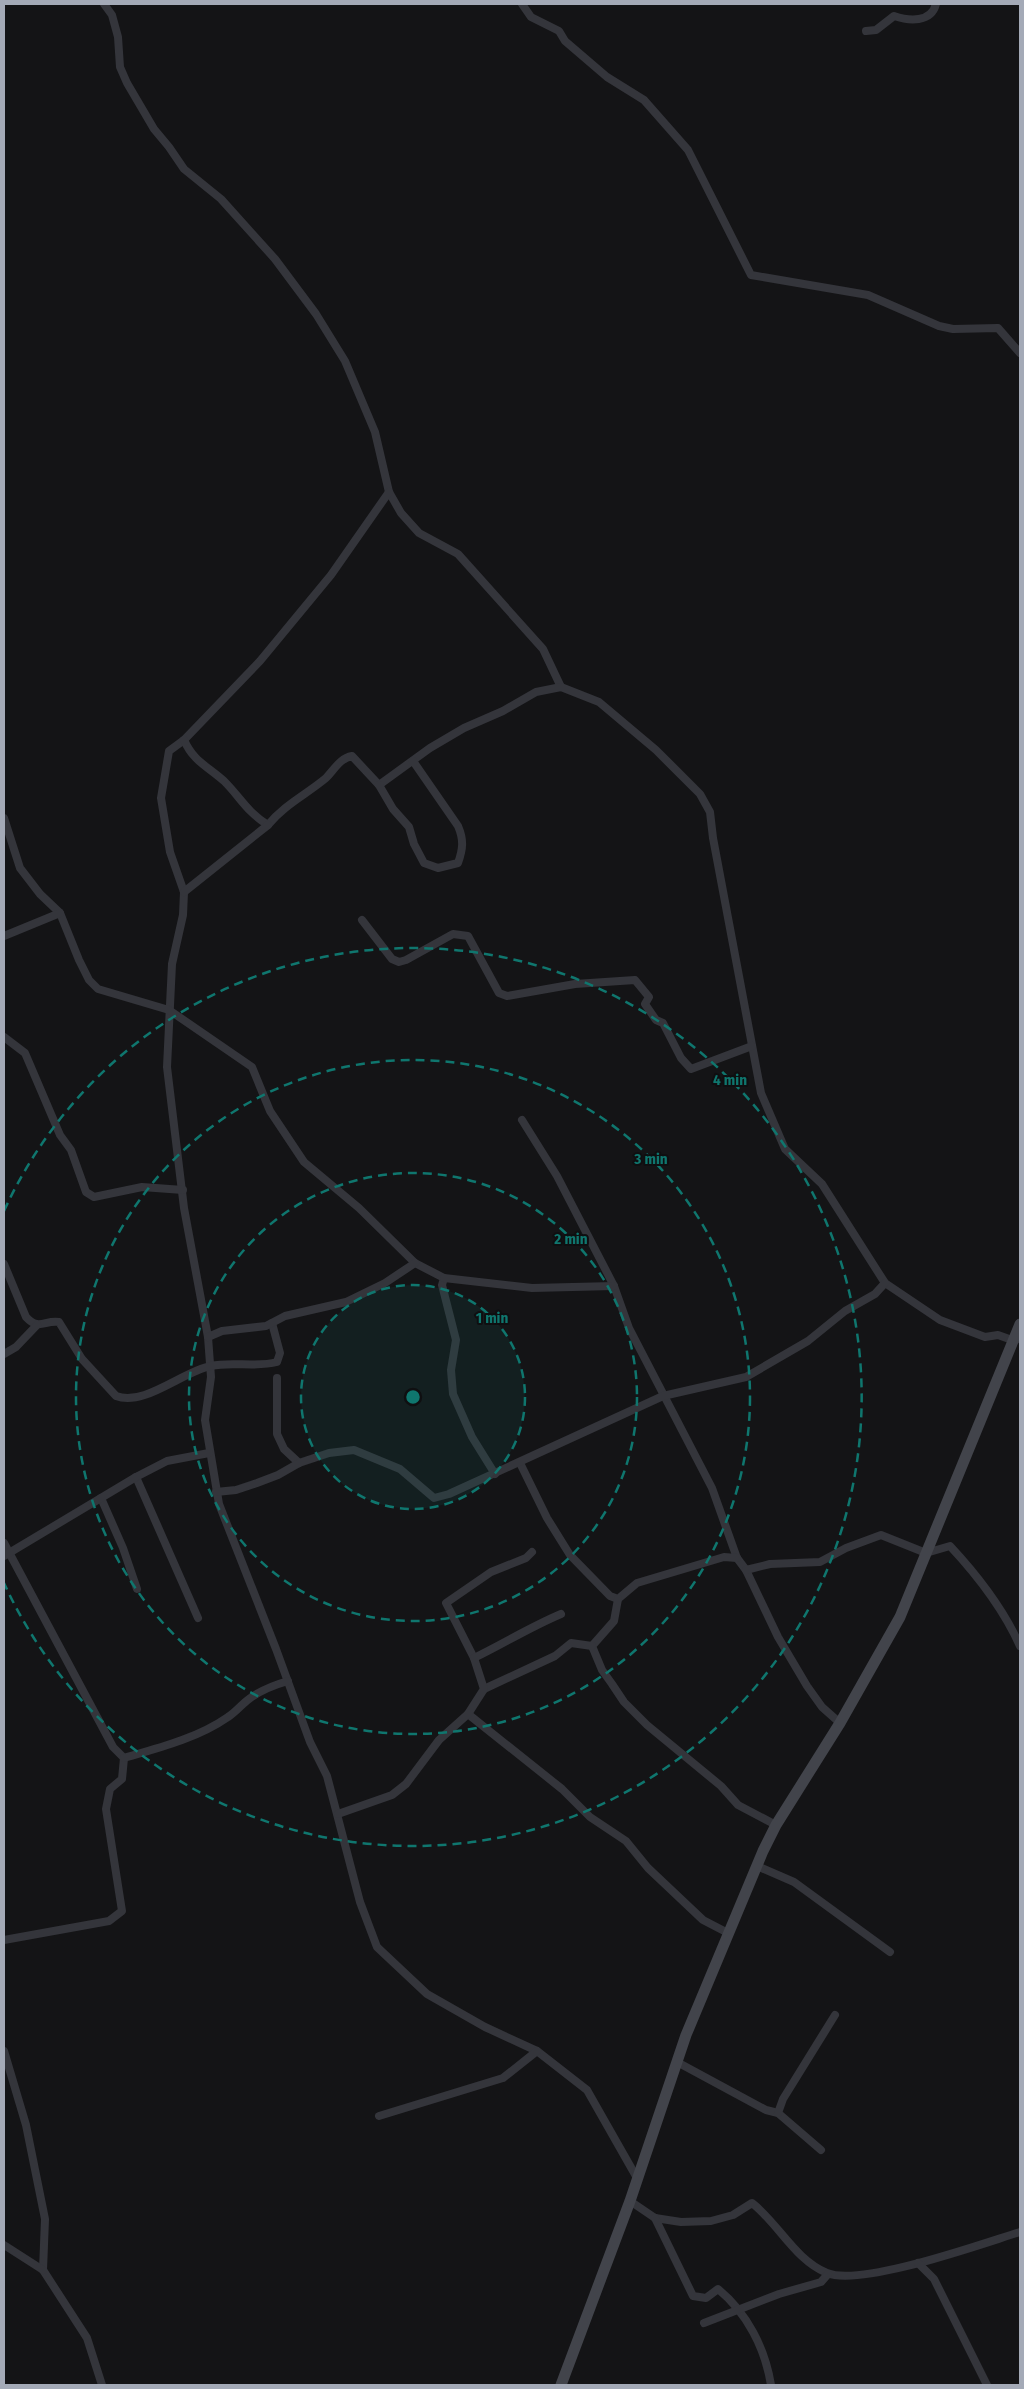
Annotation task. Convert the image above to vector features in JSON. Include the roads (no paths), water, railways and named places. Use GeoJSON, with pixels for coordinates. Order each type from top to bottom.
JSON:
{"type":"FeatureCollection","features":[{"type":"Feature","properties":{"kind":"main road"},"geometry":{"type":"LineString","coordinates":[[561,2385],[630,2200],[677,2062],[728,1933],[776,1825],[840,1723],[900,1617],[1016,1340],[1020,1324]]}},
{"type":"Feature","properties":{"kind":"street"},"geometry":{"type":"LineString","coordinates":[[104,4],[112,15],[118,37],[120,67],[154,130],[169,146],[184,169],[221,199],[263,245],[316,314],[345,361],[375,432],[390,492],[401,513],[419,532],[458,554],[543,649],[561,687]]}},
{"type":"Feature","properties":{"kind":"street"},"geometry":{"type":"LineString","coordinates":[[522,4],[531,18],[560,31],[565,41],[584,58],[608,77],[644,100],[688,150],[751,275],[868,294],[940,326],[953,329],[998,328],[1020,353]]}},
{"type":"Feature","properties":{"kind":"street"},"geometry":{"type":"LineString","coordinates":[[866,31],[876,30],[894,16],[915,21],[931,12],[936,4]]}},
{"type":"Feature","properties":{"kind":"street"},"geometry":{"type":"LineString","coordinates":[[390,492],[331,575],[260,661],[184,740],[169,751],[160,798],[170,852],[184,892],[183,915],[172,964],[167,1066],[184,1208],[208,1337],[211,1366],[206,1420],[210,1453],[216,1492],[310,1742],[328,1776],[360,1902],[377,1947],[427,1994],[485,2027],[537,2051],[588,2090],[637,2178]]}},
{"type":"Feature","properties":{"kind":"street"},"geometry":{"type":"LineString","coordinates":[[379,785],[464,728],[503,711],[536,692],[561,687],[599,702],[656,750],[700,794],[710,812],[713,838],[762,1093],[785,1149],[822,1184],[885,1284],[940,1320],[985,1337],[998,1335],[1016,1340]]}},
{"type":"Feature","properties":{"kind":"street"},"geometry":{"type":"LineString","coordinates":[[184,740],[191,754],[225,782],[252,815],[268,825]]}},
{"type":"Feature","properties":{"kind":"street"},"geometry":{"type":"LineString","coordinates":[[184,892],[268,825],[276,814],[326,778],[345,757],[352,756],[379,785],[393,809],[409,827],[414,844],[424,862],[438,868],[458,863],[463,849],[460,831],[413,761]]}},
{"type":"Feature","properties":{"kind":"street"},"geometry":{"type":"LineString","coordinates":[[4,818],[20,868],[40,894],[60,913],[89,980],[98,989],[121,994],[169,1010],[252,1067],[270,1111],[304,1162],[359,1208],[415,1263],[444,1278],[532,1288],[614,1286]]}},
{"type":"Feature","properties":{"kind":"street"},"geometry":{"type":"LineString","coordinates":[[4,936],[60,913]]}},
{"type":"Feature","properties":{"kind":"street"},"geometry":{"type":"LineString","coordinates":[[362,920],[392,959],[398,962],[406,960],[453,934],[468,936],[499,993],[507,996],[575,984],[635,980],[649,997],[646,1004],[656,1020],[663,1023],[681,1058],[691,1069],[752,1046]]}},
{"type":"Feature","properties":{"kind":"street"},"geometry":{"type":"LineString","coordinates":[[4,1037],[25,1053],[60,1135],[71,1150],[86,1192],[94,1197],[142,1187],[183,1190]]}},
{"type":"Feature","properties":{"kind":"street"},"geometry":{"type":"LineString","coordinates":[[522,1120],[557,1176],[614,1286],[629,1328],[712,1488],[737,1558],[746,1570],[778,1637],[822,1707],[840,1723]]}},
{"type":"Feature","properties":{"kind":"street"},"geometry":{"type":"LineString","coordinates":[[208,1337],[222,1332],[272,1323],[285,1316],[346,1302],[385,1283],[415,1263]]}},
{"type":"Feature","properties":{"kind":"street"},"geometry":{"type":"LineString","coordinates":[[4,1264],[26,1317],[32,1324],[59,1322],[82,1359],[116,1396],[123,1399],[142,1396],[211,1366],[263,1366],[277,1362],[280,1353],[272,1323]]}},
{"type":"Feature","properties":{"kind":"street"},"geometry":{"type":"LineString","coordinates":[[444,1278],[442,1285],[456,1340],[451,1370],[452,1394],[472,1437],[495,1474]]}},
{"type":"Feature","properties":{"kind":"street"},"geometry":{"type":"LineString","coordinates":[[216,1492],[236,1490],[258,1483],[278,1475],[299,1462],[329,1453],[354,1450],[400,1469],[434,1498],[449,1494],[663,1396],[746,1377],[808,1341],[845,1311],[874,1294],[885,1284]]}},
{"type":"Feature","properties":{"kind":"street"},"geometry":{"type":"LineString","coordinates":[[4,1354],[16,1347],[37,1325]]}},
{"type":"Feature","properties":{"kind":"street"},"geometry":{"type":"LineString","coordinates":[[277,1378],[277,1434],[284,1449],[299,1462]]}},
{"type":"Feature","properties":{"kind":"street"},"geometry":{"type":"LineString","coordinates":[[6,1554],[136,1477],[167,1461],[210,1453]]}},
{"type":"Feature","properties":{"kind":"street"},"geometry":{"type":"LineString","coordinates":[[520,1462],[547,1518],[570,1555],[610,1596],[618,1599]]}},
{"type":"Feature","properties":{"kind":"street"},"geometry":{"type":"LineString","coordinates":[[136,1477],[198,1618]]}},
{"type":"Feature","properties":{"kind":"street"},"geometry":{"type":"LineString","coordinates":[[101,1498],[123,1548],[137,1588]]}},
{"type":"Feature","properties":{"kind":"street"},"geometry":{"type":"LineString","coordinates":[[746,1570],[770,1564],[820,1562],[846,1548],[881,1535],[926,1553],[950,1546]]}},
{"type":"Feature","properties":{"kind":"street"},"geometry":{"type":"LineString","coordinates":[[932,1538],[950,1546],[973,1571],[994,1599],[1020,1646]]}},
{"type":"Feature","properties":{"kind":"street"},"geometry":{"type":"LineString","coordinates":[[4,1543],[6,1554],[113,1748],[124,1758]]}},
{"type":"Feature","properties":{"kind":"street"},"geometry":{"type":"LineString","coordinates":[[484,1689],[474,1658],[446,1604],[491,1572],[526,1558],[532,1552]]}},
{"type":"Feature","properties":{"kind":"street"},"geometry":{"type":"LineString","coordinates":[[592,1646],[614,1621],[618,1599],[637,1583],[724,1557],[737,1558]]}},
{"type":"Feature","properties":{"kind":"street"},"geometry":{"type":"LineString","coordinates":[[474,1658],[498,1647],[518,1633],[560,1614]]}},
{"type":"Feature","properties":{"kind":"street"},"geometry":{"type":"LineString","coordinates":[[338,1814],[392,1794],[406,1784],[439,1740],[468,1714],[484,1689],[555,1656],[571,1643],[592,1646]]}},
{"type":"Feature","properties":{"kind":"street"},"geometry":{"type":"LineString","coordinates":[[592,1646],[602,1670],[624,1702],[647,1725],[721,1786],[738,1805],[776,1825]]}},
{"type":"Feature","properties":{"kind":"street"},"geometry":{"type":"LineString","coordinates":[[124,1758],[172,1744],[205,1729],[228,1717],[267,1687],[288,1681]]}},
{"type":"Feature","properties":{"kind":"street"},"geometry":{"type":"LineString","coordinates":[[468,1714],[562,1789],[590,1817],[626,1841],[648,1868],[703,1920],[728,1933]]}},
{"type":"Feature","properties":{"kind":"street"},"geometry":{"type":"LineString","coordinates":[[4,1940],[109,1921],[122,1911],[106,1809],[110,1789],[122,1779],[124,1758]]}},
{"type":"Feature","properties":{"kind":"street"},"geometry":{"type":"LineString","coordinates":[[757,1866],[794,1882],[890,1952]]}},
{"type":"Feature","properties":{"kind":"street"},"geometry":{"type":"LineString","coordinates":[[778,2113],[783,2099],[835,2015]]}},
{"type":"Feature","properties":{"kind":"street"},"geometry":{"type":"LineString","coordinates":[[4,2051],[26,2125],[45,2219],[43,2270]]}},
{"type":"Feature","properties":{"kind":"street"},"geometry":{"type":"LineString","coordinates":[[379,2116],[503,2078],[537,2051]]}},
{"type":"Feature","properties":{"kind":"street"},"geometry":{"type":"LineString","coordinates":[[677,2062],[766,2110],[778,2113],[820,2150]]}},
{"type":"Feature","properties":{"kind":"street"},"geometry":{"type":"LineString","coordinates":[[630,2200],[655,2218],[681,2222],[711,2221],[732,2215],[752,2203],[766,2214],[775,2228],[809,2262],[828,2274],[859,2276],[918,2263],[1020,2232]]}},
{"type":"Feature","properties":{"kind":"street"},"geometry":{"type":"LineString","coordinates":[[655,2218],[693,2296],[706,2298],[718,2288],[732,2300],[754,2332],[768,2372],[770,2385]]}},
{"type":"Feature","properties":{"kind":"street"},"geometry":{"type":"LineString","coordinates":[[4,2245],[43,2270],[87,2338],[102,2385]]}},
{"type":"Feature","properties":{"kind":"street"},"geometry":{"type":"LineString","coordinates":[[918,2263],[934,2278],[987,2385]]}},
{"type":"Feature","properties":{"kind":"street"},"geometry":{"type":"LineString","coordinates":[[704,2323],[779,2294],[821,2282],[828,2274]]}}]}
